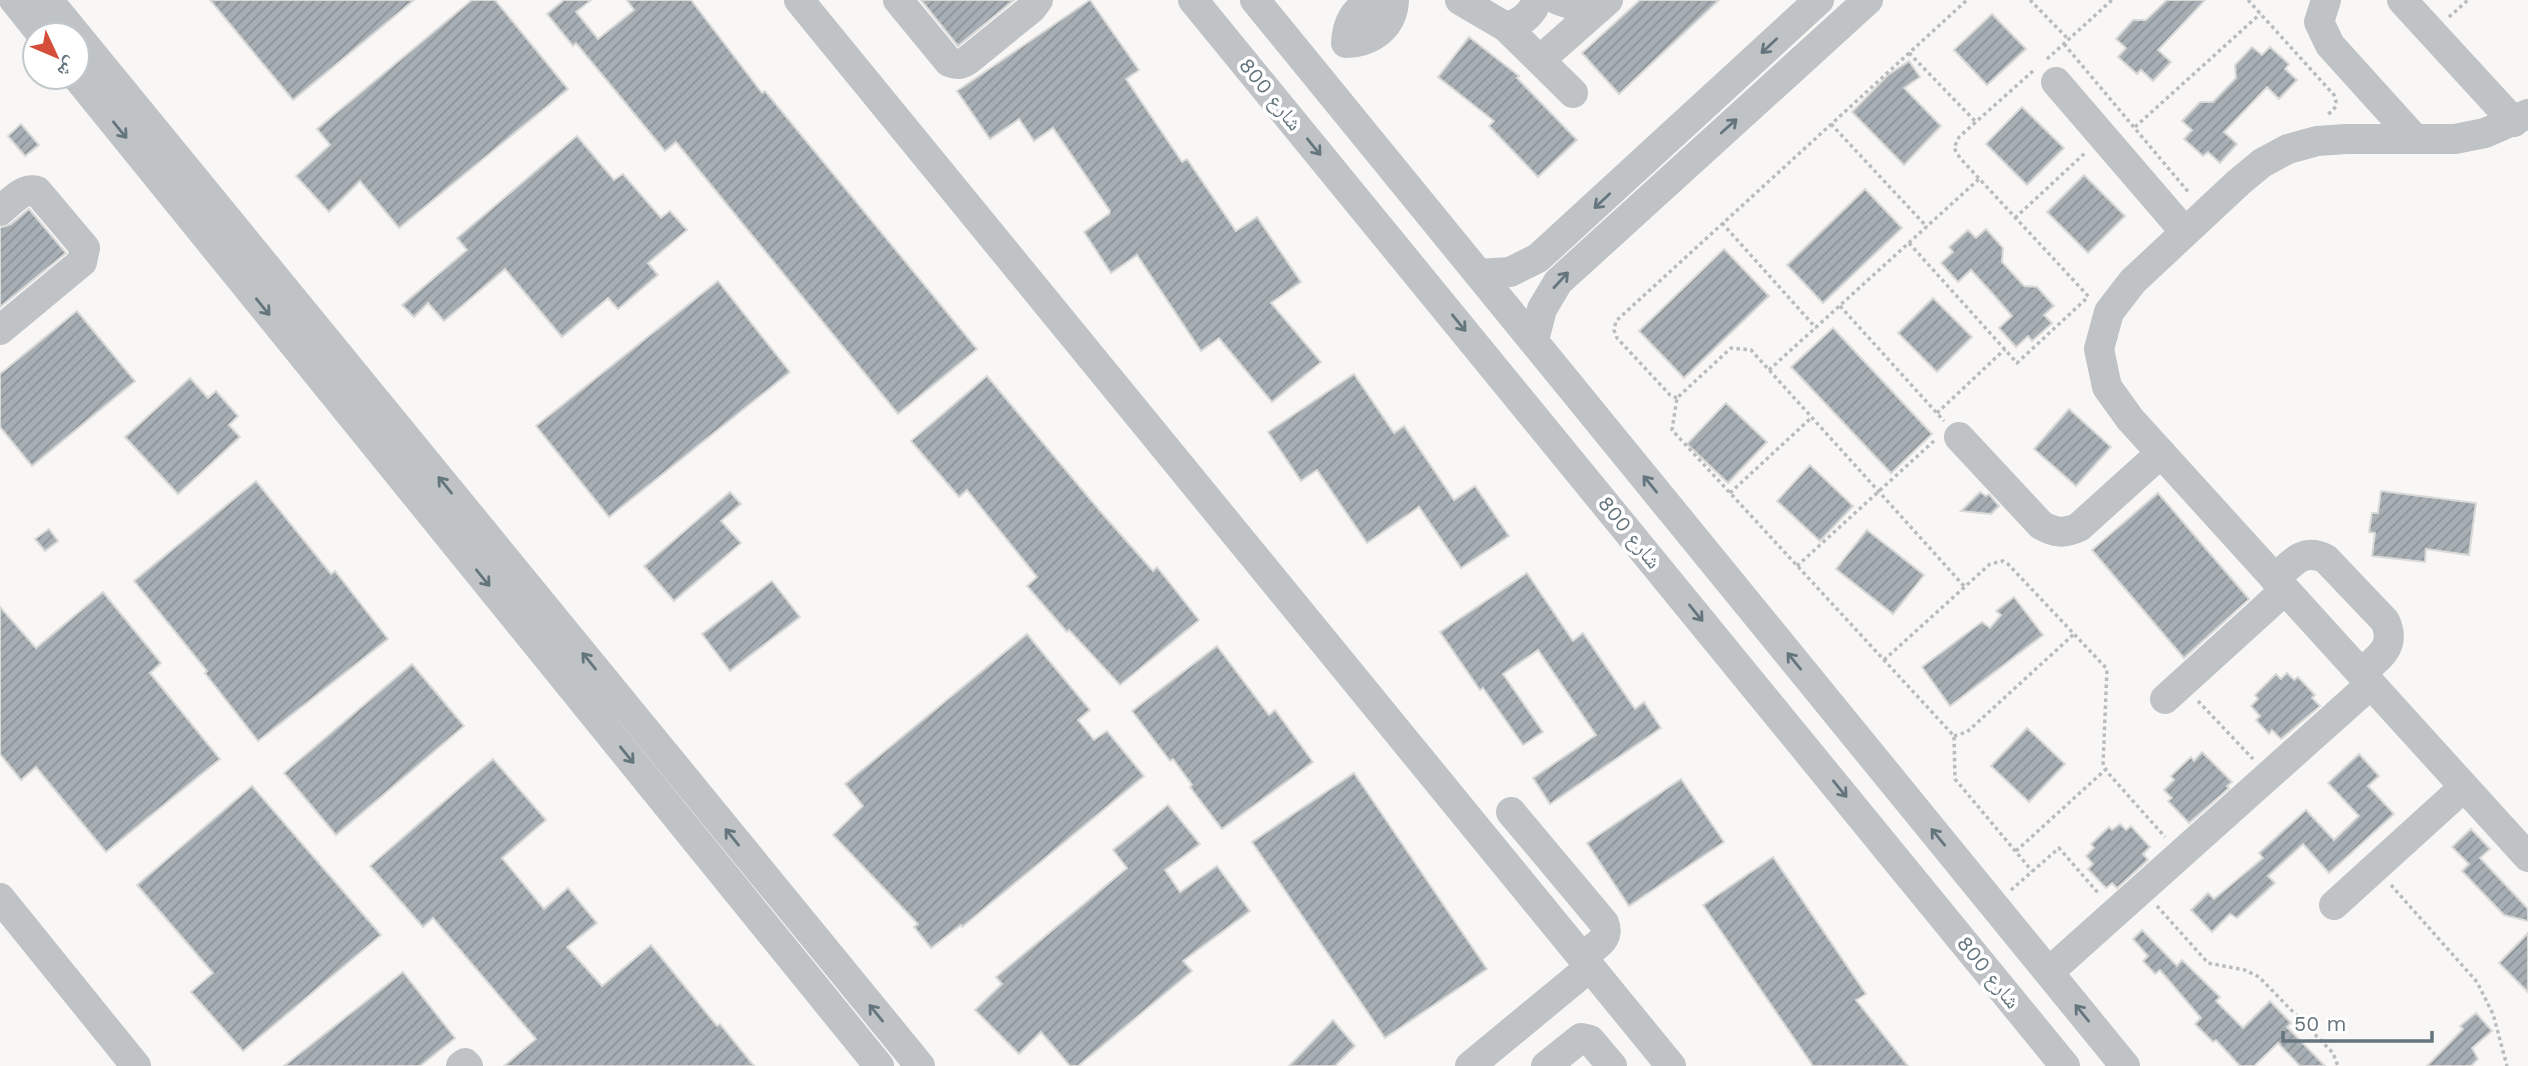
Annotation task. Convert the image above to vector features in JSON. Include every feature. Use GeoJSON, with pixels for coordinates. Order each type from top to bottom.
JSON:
{"type":"FeatureCollection","features":[{"type":"Feature","properties":{"kind":"street"},"geometry":{"type":"LineString","coordinates":[[14,0],[31,21]]}},
{"type":"Feature","properties":{"kind":"street"},"geometry":{"type":"LineString","coordinates":[[48,0],[920,1066]]}},
{"type":"Feature","properties":{"kind":"street"},"geometry":{"type":"LineString","coordinates":[[799,0],[1671,1066]]}},
{"type":"Feature","properties":{"kind":"street"},"geometry":{"type":"LineString","coordinates":[[898,0],[950,62],[956,65],[968,60],[1032,8],[1038,0]]}},
{"type":"Feature","properties":{"kind":"street","name":"شارع 800"},"geometry":{"type":"LineString","coordinates":[[1193,0],[2065,1066]]}},
{"type":"Feature","properties":{"kind":"street"},"geometry":{"type":"LineString","coordinates":[[1361,3],[1351,18],[1346,43],[1358,43],[1381,30],[1389,20],[1394,0]]}},
{"type":"Feature","properties":{"kind":"street"},"geometry":{"type":"LineString","coordinates":[[1460,0],[1506,27],[1573,93]]}},
{"type":"Feature","properties":{"kind":"street"},"geometry":{"type":"LineString","coordinates":[[1506,27],[1524,20],[1537,0]]}},
{"type":"Feature","properties":{"kind":"street"},"geometry":{"type":"LineString","coordinates":[[1558,0],[1582,8],[1603,4]]}},
{"type":"Feature","properties":{"kind":"street"},"geometry":{"type":"LineString","coordinates":[[1479,274],[1510,272],[1538,258],[1819,0]]}},
{"type":"Feature","properties":{"kind":"street"},"geometry":{"type":"LineString","coordinates":[[1534,340],[1542,309],[1558,282],[1868,0]]}},
{"type":"Feature","properties":{"kind":"street"},"geometry":{"type":"LineString","coordinates":[[2326,0],[2319,22],[2330,45],[2415,139]]}},
{"type":"Feature","properties":{"kind":"street"},"geometry":{"type":"LineString","coordinates":[[2401,2],[2521,118],[2485,133],[2455,139],[2317,141],[2288,149],[2262,163],[2133,281],[2099,304],[2099,349],[2107,387],[2130,419],[2528,857]]}},
{"type":"Feature","properties":{"kind":"street"},"geometry":{"type":"LineString","coordinates":[[1540,60],[1603,4]]}},
{"type":"Feature","properties":{"kind":"street"},"geometry":{"type":"LineString","coordinates":[[1226,40],[1259,5],[2125,1066]]}},
{"type":"Feature","properties":{"kind":"street"},"geometry":{"type":"LineString","coordinates":[[2045,71],[2185,232]]}},
{"type":"Feature","properties":{"kind":"street"},"geometry":{"type":"LineString","coordinates":[[87,91],[879,1066]]}},
{"type":"Feature","properties":{"kind":"street"},"geometry":{"type":"LineString","coordinates":[[0,211],[24,191],[37,191],[85,248],[82,262],[0,330]]}},
{"type":"Feature","properties":{"kind":"street"},"geometry":{"type":"LineString","coordinates":[[1954,432],[2041,525],[2053,532],[2066,532],[2079,527],[2161,453]]}},
{"type":"Feature","properties":{"kind":"street"},"geometry":{"type":"LineString","coordinates":[[1671,582],[1705,552]]}},
{"type":"Feature","properties":{"kind":"street"},"geometry":{"type":"LineString","coordinates":[[2049,972],[2269,775],[2366,679],[2385,652],[2389,631],[2385,621],[2326,559],[2317,554],[2305,554],[2295,560],[2280,584],[2173,691]]}},
{"type":"Feature","properties":{"kind":"street"},"geometry":{"type":"LineString","coordinates":[[2334,905],[2464,787]]}},
{"type":"Feature","properties":{"kind":"street"},"geometry":{"type":"LineString","coordinates":[[1470,1066],[1586,962],[1604,940],[1607,931],[1604,923],[1511,812]]}},
{"type":"Feature","properties":{"kind":"street"},"geometry":{"type":"LineString","coordinates":[[1519,880],[1548,856]]}},
{"type":"Feature","properties":{"kind":"street"},"geometry":{"type":"LineString","coordinates":[[0,898],[136,1066]]}},
{"type":"Feature","properties":{"kind":"street"},"geometry":{"type":"LineString","coordinates":[[1546,1066],[1581,1038],[1590,1041],[1612,1066]]}},
{"type":"Feature","properties":{"kind":"street"},"geometry":{"type":"LineString","coordinates":[[461,1066],[465,1063],[468,1066]]}},
{"type":"Feature","properties":{"kind":"path"},"geometry":{"type":"LineString","coordinates":[[1677,398],[1670,395],[1617,338],[1614,330],[1616,321],[1966,0]]}},
{"type":"Feature","properties":{"kind":"path"},"geometry":{"type":"LineString","coordinates":[[2031,0],[2068,40]]}},
{"type":"Feature","properties":{"kind":"path"},"geometry":{"type":"LineString","coordinates":[[1909,243],[2017,363],[2099,304],[1979,179],[1956,153],[1955,148],[1959,137],[1976,122],[2045,71],[2064,44],[2112,0]]}},
{"type":"Feature","properties":{"kind":"path"},"geometry":{"type":"LineString","coordinates":[[2015,218],[2107,142],[2134,127],[2260,14]]}},
{"type":"Feature","properties":{"kind":"path"},"geometry":{"type":"LineString","coordinates":[[2064,44],[2196,201]]}},
{"type":"Feature","properties":{"kind":"path"},"geometry":{"type":"LineString","coordinates":[[1909,52],[1976,122]]}},
{"type":"Feature","properties":{"kind":"path"},"geometry":{"type":"LineString","coordinates":[[1830,124],[1927,227]]}},
{"type":"Feature","properties":{"kind":"path"},"geometry":{"type":"LineString","coordinates":[[1769,370],[1979,179]]}},
{"type":"Feature","properties":{"kind":"path"},"geometry":{"type":"LineString","coordinates":[[1722,223],[1816,328]]}},
{"type":"Feature","properties":{"kind":"path"},"geometry":{"type":"LineString","coordinates":[[1797,566],[1879,492],[1954,432],[1840,306]]}},
{"type":"Feature","properties":{"kind":"path"},"geometry":{"type":"LineString","coordinates":[[1964,586],[1751,350],[1731,348],[1677,398],[1672,430],[1954,736],[1955,779],[2032,872]]}},
{"type":"Feature","properties":{"kind":"path"},"geometry":{"type":"LineString","coordinates":[[1937,413],[2005,349]]}},
{"type":"Feature","properties":{"kind":"path"},"geometry":{"type":"LineString","coordinates":[[1730,493],[1811,417]]}},
{"type":"Feature","properties":{"kind":"path"},"geometry":{"type":"LineString","coordinates":[[1884,660],[1990,564],[2003,561],[2008,564],[2107,669],[2102,760],[2105,769],[2180,855]]}},
{"type":"Feature","properties":{"kind":"path"},"geometry":{"type":"LineString","coordinates":[[1954,736],[1967,732],[2074,634]]}},
{"type":"Feature","properties":{"kind":"path"},"geometry":{"type":"LineString","coordinates":[[2173,691],[2269,775]]}},
{"type":"Feature","properties":{"kind":"path"},"geometry":{"type":"LineString","coordinates":[[2015,851],[2105,769]]}},
{"type":"Feature","properties":{"kind":"path"},"geometry":{"type":"LineString","coordinates":[[1994,905],[2059,848],[2116,913]]}},
{"type":"Feature","properties":{"kind":"path"},"geometry":{"type":"LineString","coordinates":[[2376,868],[2477,982],[2493,1014],[2507,1066]]}},
{"type":"Feature","properties":{"kind":"path"},"geometry":{"type":"LineString","coordinates":[[2142,889],[2208,962],[2245,970],[2259,977],[2333,1053],[2338,1066]]}},
{"type":"Feature","properties":{"kind":"building"},"geometry":{"type":"Polygon","coordinates":[[[210,0],[414,0],[293,100],[210,0]]]}},
{"type":"Feature","properties":{"kind":"building"},"geometry":{"type":"Polygon","coordinates":[[[472,0],[495,0],[568,89],[399,228],[360,181],[329,212],[296,176],[330,145],[317,129],[472,0]]]}},
{"type":"Feature","properties":{"kind":"building"},"geometry":{"type":"Polygon","coordinates":[[[564,0],[591,0],[576,12],[598,39],[634,10],[627,0],[691,0],[762,93],[765,91],[977,349],[898,414],[676,142],[665,151],[576,43],[573,46],[547,14],[564,0]]]}},
{"type":"Feature","properties":{"kind":"building"},"geometry":{"type":"Polygon","coordinates":[[[921,0],[1014,0],[958,46],[921,0]]]}},
{"type":"Feature","properties":{"kind":"building"},"geometry":{"type":"Polygon","coordinates":[[[1090,0],[1139,70],[1126,79],[1182,162],[1187,159],[1236,231],[1257,217],[1301,282],[1271,303],[1321,362],[1272,402],[1219,338],[1201,351],[1137,255],[1111,273],[1084,232],[1110,211],[1053,128],[1034,141],[1019,119],[990,139],[957,91],[1090,0]]]}},
{"type":"Feature","properties":{"kind":"building"},"geometry":{"type":"Polygon","coordinates":[[[1640,0],[1719,0],[1619,94],[1582,53],[1640,0]]]}},
{"type":"Feature","properties":{"kind":"building"},"geometry":{"type":"Polygon","coordinates":[[[2167,0],[2205,0],[2158,50],[2171,62],[2153,81],[2141,70],[2137,74],[2118,57],[2126,48],[2116,39],[2133,20],[2146,20],[2167,0]]]}},
{"type":"Feature","properties":{"kind":"building"},"geometry":{"type":"Polygon","coordinates":[[[1992,14],[2026,49],[1987,85],[1954,50],[1992,14]]]}},
{"type":"Feature","properties":{"kind":"building"},"geometry":{"type":"Polygon","coordinates":[[[1469,37],[1519,76],[1517,78],[1577,140],[1538,177],[1489,126],[1494,121],[1438,77],[1469,37]]]}},
{"type":"Feature","properties":{"kind":"building"},"geometry":{"type":"Polygon","coordinates":[[[2252,47],[2262,55],[2270,47],[2289,64],[2285,69],[2297,80],[2279,99],[2267,87],[2224,132],[2237,144],[2220,163],[2208,152],[2203,156],[2184,139],[2192,130],[2182,121],[2200,102],[2213,102],[2236,78],[2235,65],[2252,47]]]}},
{"type":"Feature","properties":{"kind":"building"},"geometry":{"type":"Polygon","coordinates":[[[1909,61],[1920,77],[1904,88],[1941,126],[1904,165],[1852,112],[1888,75],[1909,61]]]}},
{"type":"Feature","properties":{"kind":"building"},"geometry":{"type":"Polygon","coordinates":[[[2022,107],[2064,148],[2027,185],[1986,144],[2022,107]]]}},
{"type":"Feature","properties":{"kind":"building"},"geometry":{"type":"Polygon","coordinates":[[[21,124],[39,145],[25,156],[8,136],[21,124]]]}},
{"type":"Feature","properties":{"kind":"building"},"geometry":{"type":"Polygon","coordinates":[[[577,136],[614,180],[623,174],[661,218],[670,211],[687,230],[648,263],[658,275],[618,309],[608,298],[562,337],[505,269],[444,321],[428,303],[414,317],[402,305],[467,250],[457,238],[577,136]]]}},
{"type":"Feature","properties":{"kind":"building"},"geometry":{"type":"Polygon","coordinates":[[[2084,175],[2125,216],[2088,253],[2047,212],[2084,175]]]}},
{"type":"Feature","properties":{"kind":"building"},"geometry":{"type":"Polygon","coordinates":[[[1865,189],[1902,228],[1823,303],[1787,265],[1865,189]]]}},
{"type":"Feature","properties":{"kind":"building"},"geometry":{"type":"Polygon","coordinates":[[[29,209],[66,253],[0,307],[0,228],[11,224],[29,209]]]}},
{"type":"Feature","properties":{"kind":"building"},"geometry":{"type":"Polygon","coordinates":[[[1986,229],[2003,248],[2002,262],[2024,286],[2037,287],[2054,306],[2044,315],[2052,323],[2032,341],[2028,336],[2016,347],[1999,328],[2012,316],[1993,294],[1971,270],[1958,282],[1941,263],[1953,252],[1949,247],[1968,230],[1976,238],[1986,229]]]}},
{"type":"Feature","properties":{"kind":"building"},"geometry":{"type":"Polygon","coordinates":[[[1724,249],[1769,296],[1684,378],[1639,331],[1724,249]]]}},
{"type":"Feature","properties":{"kind":"building"},"geometry":{"type":"Polygon","coordinates":[[[718,281],[790,372],[609,517],[536,426],[718,281]]]}},
{"type":"Feature","properties":{"kind":"building"},"geometry":{"type":"Polygon","coordinates":[[[1933,298],[1972,337],[1937,372],[1898,333],[1933,298]]]}},
{"type":"Feature","properties":{"kind":"building"},"geometry":{"type":"Polygon","coordinates":[[[77,311],[135,381],[32,466],[0,427],[0,374],[77,311]]]}},
{"type":"Feature","properties":{"kind":"building"},"geometry":{"type":"Polygon","coordinates":[[[1833,328],[1932,434],[1891,473],[1791,367],[1833,328]]]}},
{"type":"Feature","properties":{"kind":"building"},"geometry":{"type":"Polygon","coordinates":[[[1354,374],[1394,433],[1404,426],[1454,500],[1475,486],[1509,536],[1461,568],[1419,507],[1367,543],[1317,470],[1301,481],[1268,432],[1354,374]]]}},
{"type":"Feature","properties":{"kind":"building"},"geometry":{"type":"Polygon","coordinates":[[[987,376],[1099,510],[1153,571],[1157,567],[1199,620],[1120,685],[1069,630],[1067,632],[1027,586],[1037,577],[967,490],[959,497],[911,441],[987,376]]]}},
{"type":"Feature","properties":{"kind":"building"},"geometry":{"type":"Polygon","coordinates":[[[190,378],[208,398],[216,391],[238,416],[229,425],[240,437],[178,494],[125,437],[190,378]]]}},
{"type":"Feature","properties":{"kind":"building"},"geometry":{"type":"Polygon","coordinates":[[[1726,403],[1767,442],[1728,483],[1687,444],[1726,403]]]}},
{"type":"Feature","properties":{"kind":"building"},"geometry":{"type":"Polygon","coordinates":[[[2069,409],[2111,447],[2076,486],[2034,449],[2069,409]]]}},
{"type":"Feature","properties":{"kind":"building"},"geometry":{"type":"Polygon","coordinates":[[[1810,465],[1853,506],[1820,541],[1777,501],[1810,465]]]}},
{"type":"Feature","properties":{"kind":"building"},"geometry":{"type":"Polygon","coordinates":[[[256,481],[331,574],[335,571],[388,639],[258,741],[205,673],[207,671],[134,581],[256,481]]]}},
{"type":"Feature","properties":{"kind":"building"},"geometry":{"type":"Polygon","coordinates":[[[2381,491],[2476,503],[2469,555],[2426,549],[2425,562],[2372,556],[2375,533],[2369,532],[2372,513],[2378,513],[2381,491]]]}},
{"type":"Feature","properties":{"kind":"building"},"geometry":{"type":"Polygon","coordinates":[[[730,492],[741,504],[721,521],[741,543],[674,601],[644,566],[730,492]]]}},
{"type":"Feature","properties":{"kind":"building"},"geometry":{"type":"Polygon","coordinates":[[[1980,492],[1986,496],[1989,494],[1999,506],[1991,514],[1961,511],[1980,492]]]}},
{"type":"Feature","properties":{"kind":"building"},"geometry":{"type":"Polygon","coordinates":[[[2158,493],[2249,599],[2184,658],[2092,550],[2158,493]]]}},
{"type":"Feature","properties":{"kind":"building"},"geometry":{"type":"Polygon","coordinates":[[[49,529],[58,541],[45,551],[35,539],[49,529]]]}},
{"type":"Feature","properties":{"kind":"building"},"geometry":{"type":"Polygon","coordinates":[[[1867,530],[1924,575],[1893,614],[1836,569],[1867,530]]]}},
{"type":"Feature","properties":{"kind":"building"},"geometry":{"type":"Polygon","coordinates":[[[1527,573],[1573,641],[1583,633],[1635,709],[1644,702],[1661,728],[1550,804],[1533,778],[1596,735],[1538,650],[1503,674],[1543,732],[1523,745],[1440,632],[1527,573]]]}},
{"type":"Feature","properties":{"kind":"building"},"geometry":{"type":"Polygon","coordinates":[[[772,581],[800,617],[730,671],[702,634],[772,581]]]}},
{"type":"Feature","properties":{"kind":"building"},"geometry":{"type":"Polygon","coordinates":[[[103,592],[161,663],[150,673],[220,759],[106,852],[36,767],[21,780],[0,754],[0,607],[36,648],[103,592]]]}},
{"type":"Feature","properties":{"kind":"building"},"geometry":{"type":"Polygon","coordinates":[[[2014,597],[2043,635],[1950,706],[1922,667],[1982,622],[1990,628],[2001,615],[1996,611],[2014,597]]]}},
{"type":"Feature","properties":{"kind":"building"},"geometry":{"type":"Polygon","coordinates":[[[1027,634],[1090,710],[1078,720],[1094,740],[1107,731],[1144,776],[962,927],[961,925],[931,948],[914,927],[918,924],[833,835],[863,806],[845,784],[1027,634]]]}},
{"type":"Feature","properties":{"kind":"building"},"geometry":{"type":"Polygon","coordinates":[[[1217,646],[1269,715],[1275,710],[1313,762],[1222,829],[1190,787],[1192,785],[1173,759],[1170,761],[1132,711],[1217,646]]]}},
{"type":"Feature","properties":{"kind":"building"},"geometry":{"type":"Polygon","coordinates":[[[412,664],[464,726],[336,835],[284,773],[412,664]]]}},
{"type":"Feature","properties":{"kind":"building"},"geometry":{"type":"Polygon","coordinates":[[[2287,673],[2294,680],[2298,677],[2315,695],[2312,698],[2320,706],[2281,739],[2272,730],[2269,734],[2256,720],[2260,716],[2251,706],[2258,699],[2255,695],[2276,674],[2281,679],[2287,673]]]}},
{"type":"Feature","properties":{"kind":"building"},"geometry":{"type":"Polygon","coordinates":[[[2027,728],[2065,764],[2029,802],[1991,766],[2027,728]]]}},
{"type":"Feature","properties":{"kind":"building"},"geometry":{"type":"Polygon","coordinates":[[[2202,752],[2232,782],[2227,786],[2229,788],[2189,823],[2168,801],[2172,798],[2164,790],[2174,780],[2171,776],[2191,757],[2194,761],[2202,752]]]}},
{"type":"Feature","properties":{"kind":"building"},"geometry":{"type":"Polygon","coordinates":[[[2359,754],[2379,776],[2368,786],[2394,814],[2329,873],[2303,844],[2268,876],[2275,883],[2237,918],[2230,914],[2212,932],[2191,910],[2208,893],[2214,899],[2263,858],[2259,853],[2306,810],[2334,840],[2359,816],[2328,783],[2359,754]]]}},
{"type":"Feature","properties":{"kind":"building"},"geometry":{"type":"Polygon","coordinates":[[[493,759],[546,820],[502,858],[544,909],[568,888],[597,923],[567,947],[602,986],[651,945],[717,1026],[720,1024],[754,1066],[504,1066],[536,1039],[433,918],[423,927],[370,866],[493,759]]]}},
{"type":"Feature","properties":{"kind":"building"},"geometry":{"type":"Polygon","coordinates":[[[1354,773],[1487,969],[1385,1038],[1252,842],[1354,773]]]}},
{"type":"Feature","properties":{"kind":"building"},"geometry":{"type":"Polygon","coordinates":[[[1681,779],[1724,842],[1629,906],[1587,843],[1681,779]]]}},
{"type":"Feature","properties":{"kind":"building"},"geometry":{"type":"Polygon","coordinates":[[[252,786],[381,935],[243,1051],[191,992],[213,973],[137,885],[252,786]]]}},
{"type":"Feature","properties":{"kind":"building"},"geometry":{"type":"Polygon","coordinates":[[[1168,805],[1200,844],[1165,870],[1180,892],[1217,866],[1250,911],[1183,961],[1192,971],[1078,1066],[1070,1066],[1041,1032],[1019,1054],[975,1010],[1002,984],[996,977],[1127,868],[1113,850],[1168,805]]]}},
{"type":"Feature","properties":{"kind":"building"},"geometry":{"type":"Polygon","coordinates":[[[2120,824],[2126,830],[2131,826],[2150,847],[2143,854],[2148,860],[2117,888],[2112,883],[2106,888],[2088,869],[2093,864],[2086,856],[2094,848],[2091,844],[2109,827],[2112,830],[2120,824]]]}},
{"type":"Feature","properties":{"kind":"building"},"geometry":{"type":"Polygon","coordinates":[[[2471,829],[2490,849],[2480,858],[2528,909],[2528,921],[2504,915],[2462,871],[2469,864],[2452,847],[2471,829]]]}},
{"type":"Feature","properties":{"kind":"building"},"geometry":{"type":"Polygon","coordinates":[[[1773,857],[1866,994],[1856,1000],[1908,1066],[1813,1066],[1703,905],[1773,857]]]}},
{"type":"Feature","properties":{"kind":"building"},"geometry":{"type":"Polygon","coordinates":[[[2142,930],[2177,966],[2182,960],[2220,997],[2216,1001],[2243,1028],[2270,1001],[2291,1023],[2287,1027],[2325,1066],[2300,1066],[2278,1043],[2254,1066],[2240,1066],[2216,1040],[2213,1042],[2195,1024],[2201,1018],[2160,970],[2155,974],[2143,961],[2148,956],[2133,939],[2142,930]]]}},
{"type":"Feature","properties":{"kind":"building"},"geometry":{"type":"Polygon","coordinates":[[[2528,933],[2528,992],[2499,963],[2528,933]]]}},
{"type":"Feature","properties":{"kind":"building"},"geometry":{"type":"Polygon","coordinates":[[[403,972],[455,1038],[420,1066],[284,1066],[403,972]]]}},
{"type":"Feature","properties":{"kind":"building"},"geometry":{"type":"Polygon","coordinates":[[[2476,1013],[2492,1031],[2472,1048],[2478,1059],[2471,1066],[2427,1066],[2463,1029],[2460,1026],[2476,1013]]]}},
{"type":"Feature","properties":{"kind":"building"},"geometry":{"type":"Polygon","coordinates":[[[1333,1020],[1355,1046],[1335,1066],[1289,1066],[1333,1020]]]}}]}
